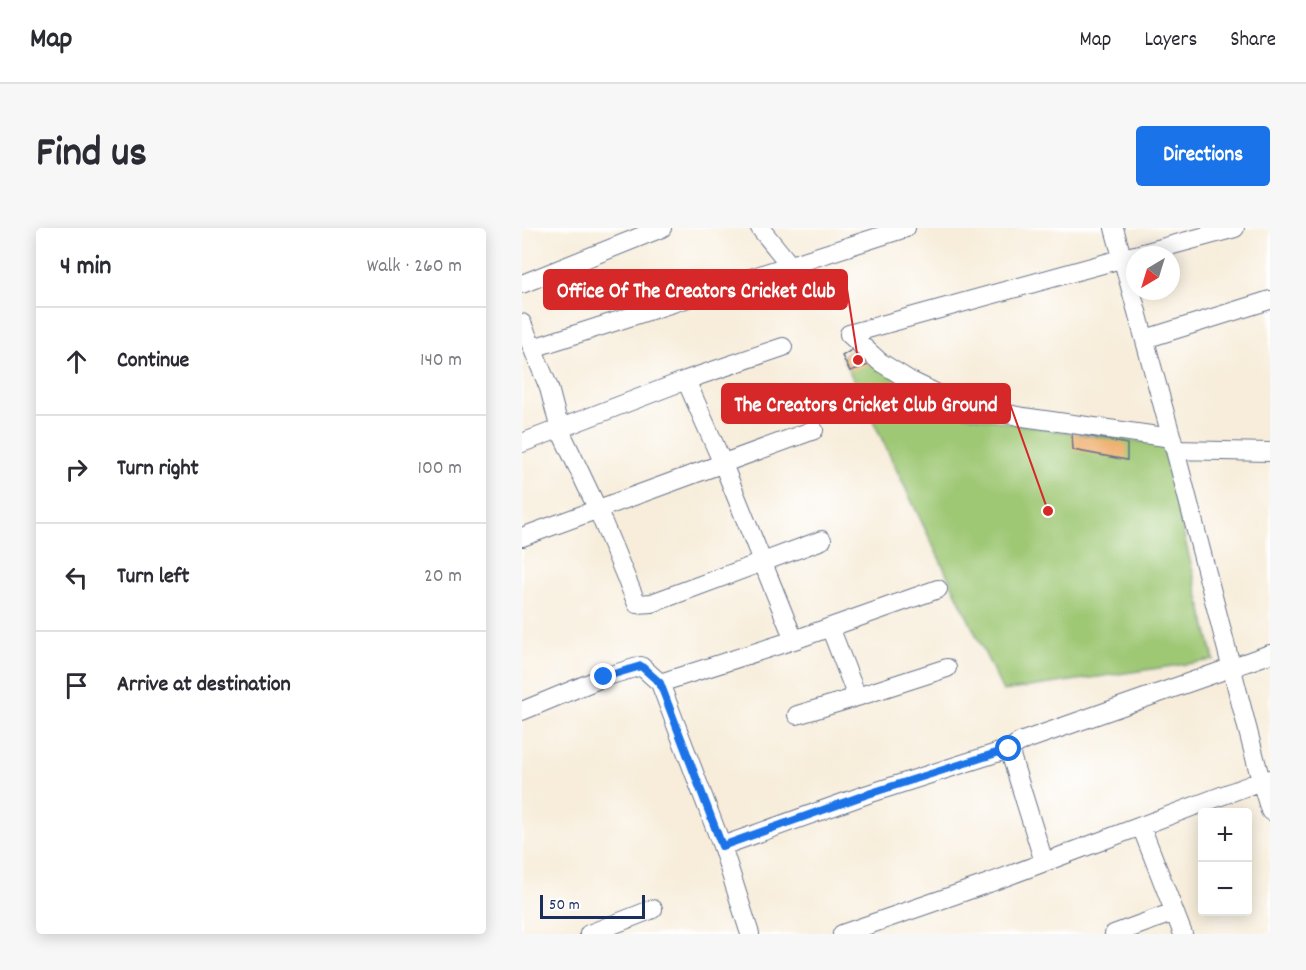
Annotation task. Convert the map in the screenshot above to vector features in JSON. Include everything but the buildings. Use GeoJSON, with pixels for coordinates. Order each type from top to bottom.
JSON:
{"type":"FeatureCollection","features":[{"type":"Feature","properties":{"kind":"street"},"geometry":{"type":"LineString","coordinates":[[522,284],[662,228]]}},
{"type":"Feature","properties":{"kind":"street"},"geometry":{"type":"LineString","coordinates":[[760,228],[790,265]]}},
{"type":"Feature","properties":{"kind":"street"},"geometry":{"type":"LineString","coordinates":[[533,348],[906,228]]}},
{"type":"Feature","properties":{"kind":"street"},"geometry":{"type":"LineString","coordinates":[[1114,228],[1126,248]]}},
{"type":"Feature","properties":{"kind":"street"},"geometry":{"type":"LineString","coordinates":[[1168,246],[1235,228]]}},
{"type":"Feature","properties":{"kind":"street"},"geometry":{"type":"LineString","coordinates":[[1126,257],[849,334],[890,368],[909,380],[959,404],[1174,444],[1270,452]]}},
{"type":"Feature","properties":{"kind":"street"},"geometry":{"type":"LineString","coordinates":[[1138,300],[1145,339],[1232,669],[1266,780],[1270,812]]}},
{"type":"Feature","properties":{"kind":"street"},"geometry":{"type":"LineString","coordinates":[[1145,339],[1270,300]]}},
{"type":"Feature","properties":{"kind":"street"},"geometry":{"type":"LineString","coordinates":[[522,323],[549,388],[560,430],[597,508],[637,604],[652,603],[822,540]]}},
{"type":"Feature","properties":{"kind":"street"},"geometry":{"type":"LineString","coordinates":[[522,443],[686,380],[783,347]]}},
{"type":"Feature","properties":{"kind":"street"},"geometry":{"type":"LineString","coordinates":[[686,380],[723,464],[794,640]]}},
{"type":"Feature","properties":{"kind":"street"},"geometry":{"type":"LineString","coordinates":[[522,537],[814,430]]}},
{"type":"Feature","properties":{"kind":"street"},"geometry":{"type":"LineString","coordinates":[[660,683],[794,640],[938,589]]}},
{"type":"Feature","properties":{"kind":"street"},"geometry":{"type":"LineString","coordinates":[[830,627],[857,696]]}},
{"type":"Feature","properties":{"kind":"street"},"geometry":{"type":"LineString","coordinates":[[722,846],[865,795],[1009,749],[1020,741],[1270,654]]}},
{"type":"Feature","properties":{"kind":"street"},"geometry":{"type":"LineString","coordinates":[[522,711],[604,677],[641,666],[660,683],[722,846],[750,934]]}},
{"type":"Feature","properties":{"kind":"street"},"geometry":{"type":"LineString","coordinates":[[796,714],[947,668]]}},
{"type":"Feature","properties":{"kind":"street"},"geometry":{"type":"LineString","coordinates":[[1009,749],[1044,862]]}},
{"type":"Feature","properties":{"kind":"street"},"geometry":{"type":"LineString","coordinates":[[842,934],[1266,780]]}},
{"type":"Feature","properties":{"kind":"street"},"geometry":{"type":"LineString","coordinates":[[1141,826],[1183,934]]}},
{"type":"Feature","properties":{"kind":"street"},"geometry":{"type":"LineString","coordinates":[[590,934],[653,909]]}},
{"type":"Feature","properties":{"kind":"street"},"geometry":{"type":"LineString","coordinates":[[1114,934],[1174,912]]}},
{"type":"Feature","properties":{"kind":"green space"},"geometry":{"type":"Polygon","coordinates":[[[856,347],[875,363],[957,414],[1072,433],[1162,444],[1214,660],[1003,691],[842,356],[856,347]]]}},
{"type":"Feature","properties":{"kind":"place","name":"Office Of The Creators Cricket Club"},"geometry":{"type":"Point","coordinates":[858,360]}},
{"type":"Feature","properties":{"kind":"place","name":"The Creators Cricket Club Ground"},"geometry":{"type":"Point","coordinates":[1048,511]}},
{"type":"Feature","properties":{"kind":"route"},"geometry":{"type":"LineString","coordinates":[[604,677],[641,666],[660,683],[722,846],[865,795],[1009,749]]}}]}
